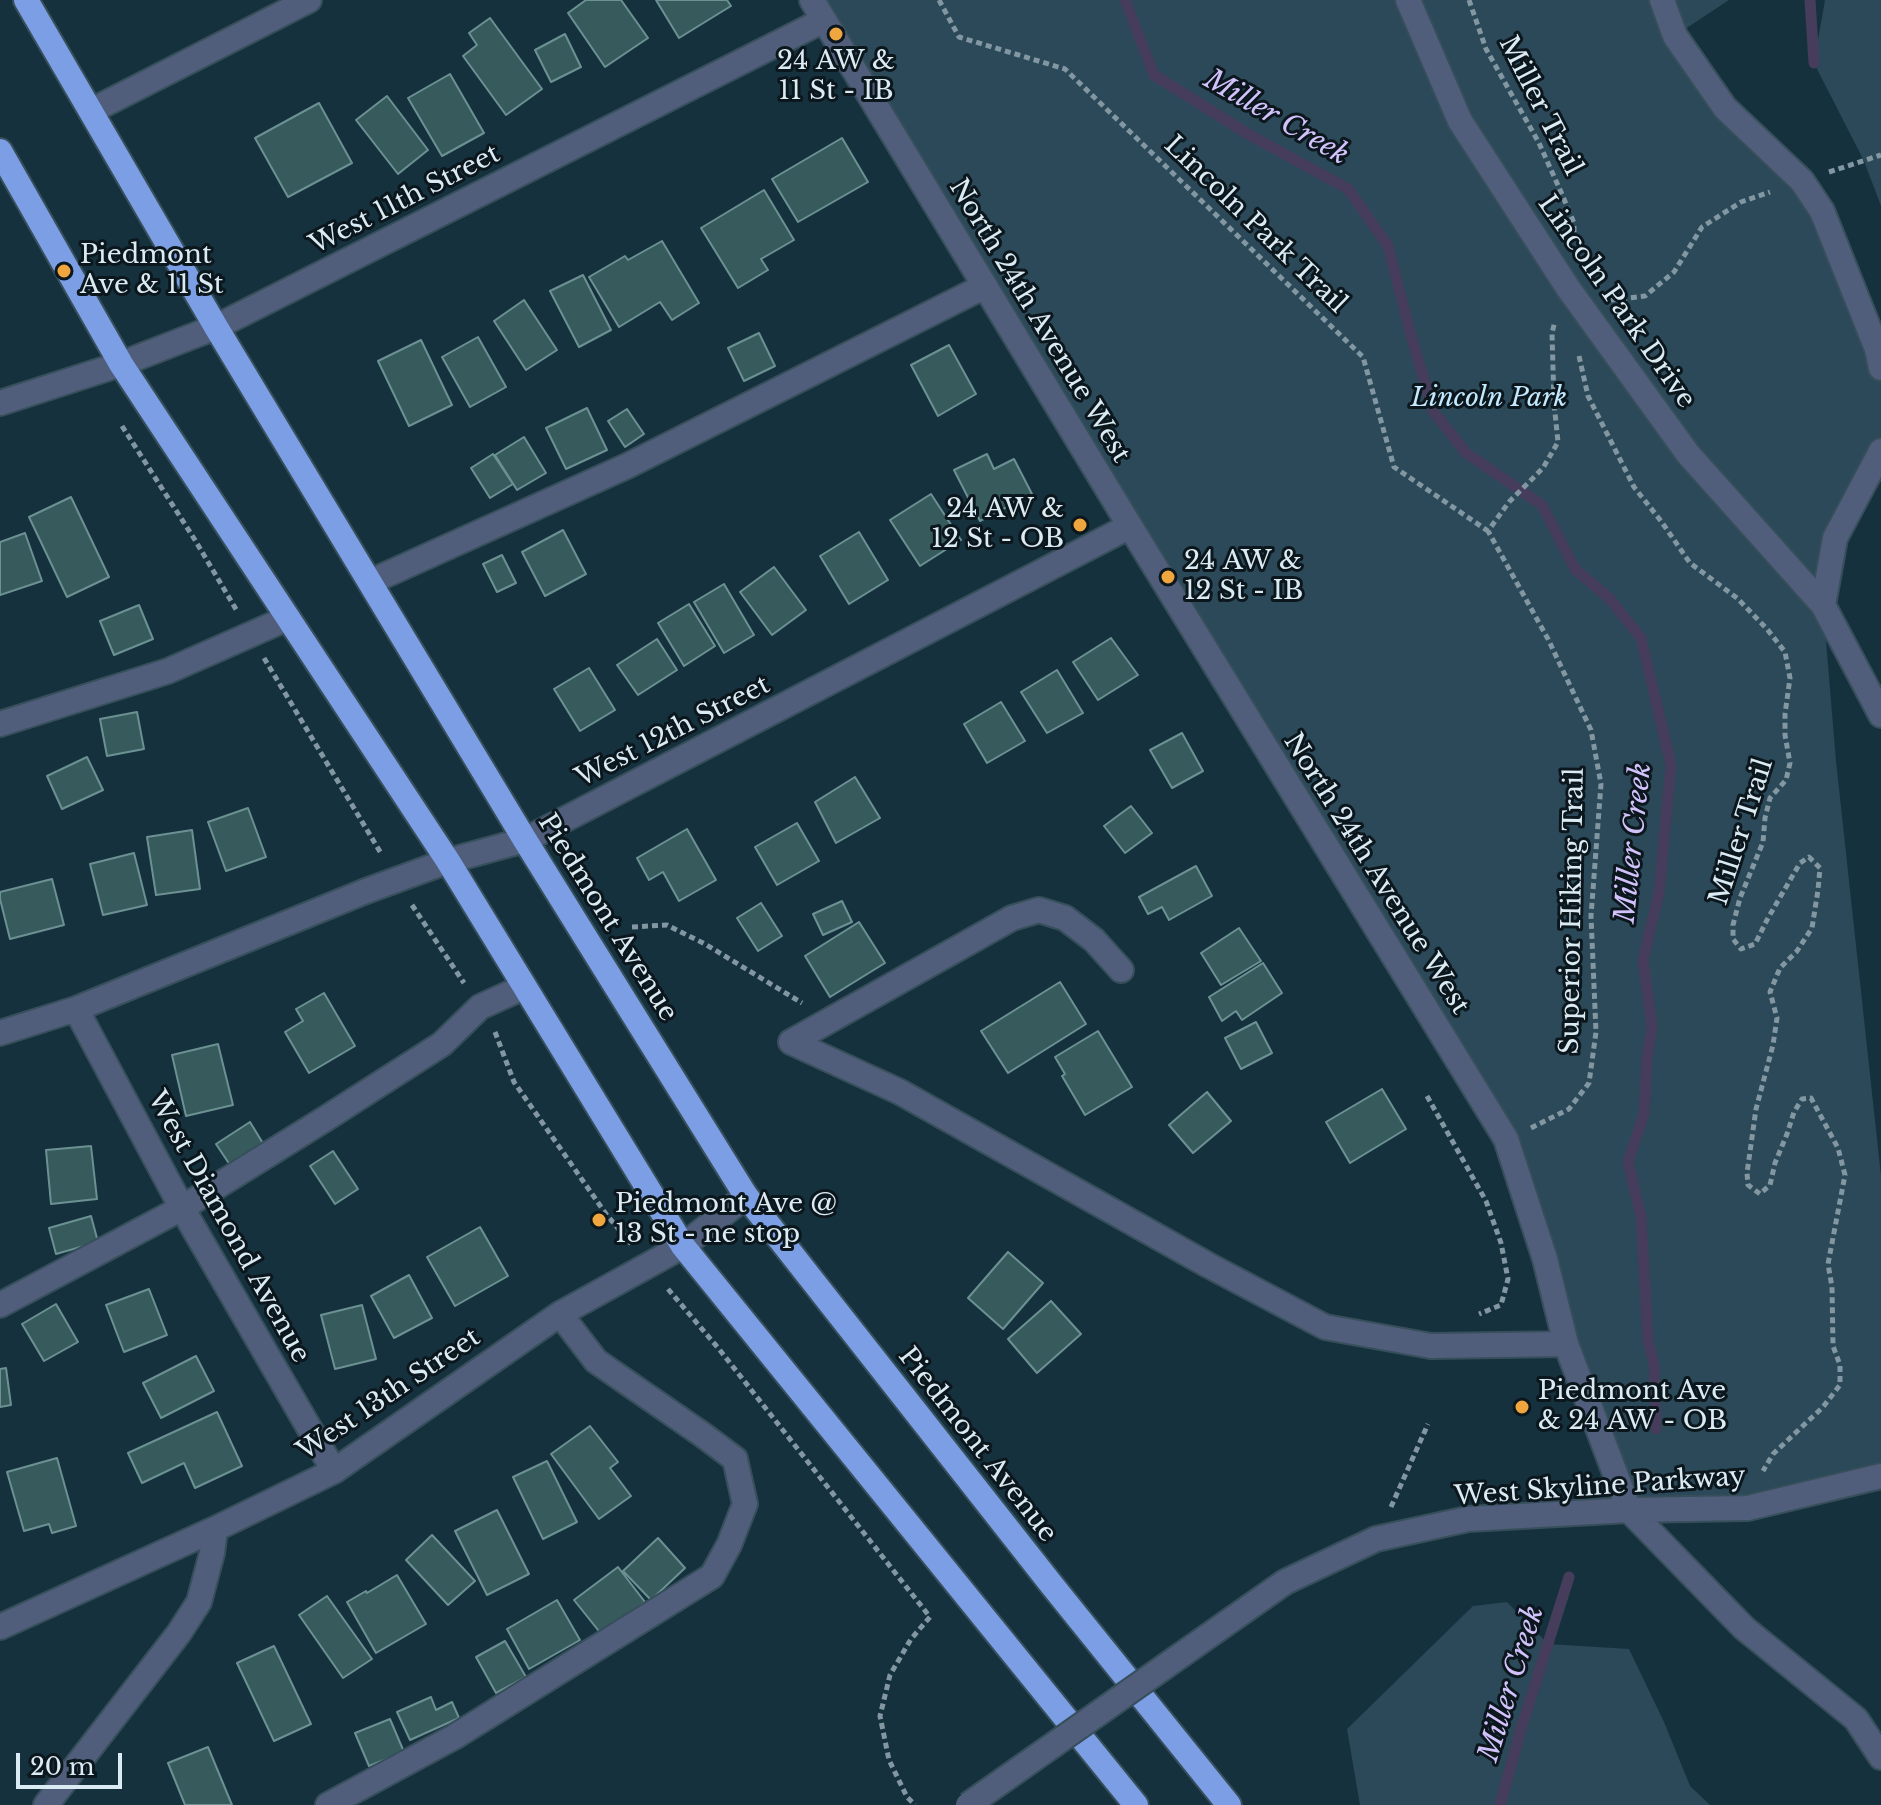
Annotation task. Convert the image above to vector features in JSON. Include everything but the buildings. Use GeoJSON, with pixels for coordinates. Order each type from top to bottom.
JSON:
{"type":"FeatureCollection","features":[{"type":"Feature","properties":{"kind":"highway","name":"Piedmont Avenue"},"geometry":{"type":"LineString","coordinates":[[26,0],[216,327],[525,840],[746,1196],[1229,1805]]}},
{"type":"Feature","properties":{"kind":"highway"},"geometry":{"type":"LineString","coordinates":[[0,151],[121,364],[448,861],[683,1246],[1136,1805]]}},
{"type":"Feature","properties":{"kind":"street"},"geometry":{"type":"LineString","coordinates":[[91,111],[309,0]]}},
{"type":"Feature","properties":{"kind":"street","name":"Lincoln Park Drive"},"geometry":{"type":"LineString","coordinates":[[1408,0],[1460,121],[1568,288],[1688,454],[1823,605],[1881,715]]}},
{"type":"Feature","properties":{"kind":"street"},"geometry":{"type":"LineString","coordinates":[[1662,0],[1675,36],[1725,108],[1802,181],[1822,211],[1877,349],[1881,368]]}},
{"type":"Feature","properties":{"kind":"street","name":"North 24th Avenue West"},"geometry":{"type":"LineString","coordinates":[[818,10],[1506,1139],[1545,1259],[1566,1344],[1629,1510],[1744,1628],[1856,1719],[1881,1757]]}},
{"type":"Feature","properties":{"kind":"street","name":"West 11th Street"},"geometry":{"type":"LineString","coordinates":[[0,403],[121,364],[216,327],[818,10]]}},
{"type":"Feature","properties":{"kind":"street"},"geometry":{"type":"LineString","coordinates":[[370,582],[627,466],[985,286]]}},
{"type":"Feature","properties":{"kind":"street"},"geometry":{"type":"LineString","coordinates":[[1823,605],[1835,538],[1881,451]]}},
{"type":"Feature","properties":{"kind":"street","name":"West 12th Street"},"geometry":{"type":"LineString","coordinates":[[0,1033],[76,1009],[366,891],[448,861],[525,840],[1130,526]]}},
{"type":"Feature","properties":{"kind":"street"},"geometry":{"type":"LineString","coordinates":[[0,724],[168,671],[288,618]]}},
{"type":"Feature","properties":{"kind":"street"},"geometry":{"type":"LineString","coordinates":[[1121,970],[1094,940],[1065,918],[1039,910],[1012,918],[791,1042],[900,1092],[1325,1327],[1431,1346],[1566,1344]]}},
{"type":"Feature","properties":{"kind":"street"},"geometry":{"type":"LineString","coordinates":[[0,1305],[182,1208],[442,1044],[480,1007],[524,987]]}},
{"type":"Feature","properties":{"kind":"street","name":"West Diamond Avenue"},"geometry":{"type":"LineString","coordinates":[[76,1009],[182,1208],[334,1471]]}},
{"type":"Feature","properties":{"kind":"street","name":"West 13th Street"},"geometry":{"type":"LineString","coordinates":[[0,1627],[334,1471],[560,1314],[683,1246],[746,1196]]}},
{"type":"Feature","properties":{"kind":"street"},"geometry":{"type":"LineString","coordinates":[[328,1805],[454,1737],[712,1576],[729,1545],[745,1504],[735,1459],[596,1361],[560,1314]]}},
{"type":"Feature","properties":{"kind":"street","name":"West Skyline Parkway"},"geometry":{"type":"LineString","coordinates":[[968,1805],[1285,1582],[1376,1539],[1468,1519],[1629,1510],[1748,1508],[1881,1476]]}},
{"type":"Feature","properties":{"kind":"street"},"geometry":{"type":"LineString","coordinates":[[46,1805],[179,1633],[199,1602],[215,1529]]}},
{"type":"Feature","properties":{"kind":"path","name":"Lincoln Park Trail"},"geometry":{"type":"LineString","coordinates":[[939,0],[959,37],[1065,69],[1363,357],[1394,467],[1488,531]]}},
{"type":"Feature","properties":{"kind":"path","name":"Miller Trail"},"geometry":{"type":"LineString","coordinates":[[1469,0],[1486,49],[1539,143],[1574,223],[1574,252],[1568,288]]}},
{"type":"Feature","properties":{"kind":"path"},"geometry":{"type":"LineString","coordinates":[[1488,531],[1509,502],[1543,468],[1558,442],[1552,333],[1562,294],[1568,288],[1606,300],[1645,296],[1674,272],[1702,227],[1741,202],[1881,155]]}},
{"type":"Feature","properties":{"kind":"path","name":"Miller Trail"},"geometry":{"type":"LineString","coordinates":[[1577,344],[1588,396],[1634,487],[1690,563],[1737,598],[1767,629],[1785,652],[1790,678],[1785,714],[1790,763],[1786,780],[1770,798],[1763,842],[1740,898],[1733,939],[1741,949],[1755,944],[1800,863],[1809,857],[1820,868],[1812,928],[1797,951],[1780,968],[1770,992],[1777,1018],[1756,1109],[1747,1173],[1748,1185],[1760,1194],[1770,1185],[1794,1112],[1802,1099],[1811,1098],[1838,1148],[1845,1175],[1828,1264],[1832,1287],[1833,1346],[1840,1365],[1840,1385],[1823,1407],[1773,1454],[1763,1471]]}},
{"type":"Feature","properties":{"kind":"path","name":"Superior Hiking Trail"},"geometry":{"type":"LineString","coordinates":[[1488,531],[1548,639],[1591,730],[1601,784],[1591,916],[1596,1032],[1589,1083],[1569,1109],[1506,1139]]}},
{"type":"Feature","properties":{"kind":"path"},"geometry":{"type":"LineString","coordinates":[[632,927],[667,925],[705,944],[830,1020]]}},
{"type":"Feature","properties":{"kind":"path"},"geometry":{"type":"LineString","coordinates":[[1427,1096],[1486,1201],[1501,1243],[1508,1279],[1501,1305],[1467,1319]]}},
{"type":"Feature","properties":{"kind":"path"},"geometry":{"type":"LineString","coordinates":[[1376,1539],[1428,1424]]}},
{"type":"Feature","properties":{"kind":"path"},"geometry":{"type":"LineString","coordinates":[[911,1639],[890,1675],[880,1716],[889,1760],[907,1797],[915,1805]]}},
{"type":"Feature","properties":{"kind":"green space","name":"Lincoln Park"},"geometry":{"type":"Polygon","coordinates":[[[812,0],[1729,0],[1676,35],[1802,181],[1881,368],[1881,451],[1835,538],[1823,605],[1836,761],[1881,1176],[1881,1476],[1748,1508],[1629,1510],[1506,1139],[812,0]]]}},
{"type":"Feature","properties":{"kind":"green space"},"geometry":{"type":"Polygon","coordinates":[[[1825,0],[1881,0],[1881,206],[1864,161],[1814,63],[1825,0]]]}},
{"type":"Feature","properties":{"kind":"green space"},"geometry":{"type":"Polygon","coordinates":[[[1507,1602],[1548,1644],[1629,1649],[1690,1786],[1710,1805],[1360,1805],[1347,1729],[1473,1606],[1507,1602]]]}},
{"type":"Feature","properties":{"kind":"waterway","name":"Miller Creek"},"geometry":{"type":"LineString","coordinates":[[1125,0],[1154,75],[1248,134],[1348,189],[1388,246],[1433,411],[1466,453],[1542,505],[1575,569],[1609,598],[1641,638],[1671,765],[1659,892],[1643,960],[1652,1027],[1644,1114],[1628,1162],[1641,1216],[1648,1341],[1654,1364],[1656,1429]]}},
{"type":"Feature","properties":{"kind":"waterway"},"geometry":{"type":"LineString","coordinates":[[1810,0],[1814,63]]}},
{"type":"Feature","properties":{"kind":"waterway","name":"Miller Creek"},"geometry":{"type":"LineString","coordinates":[[1500,1805],[1569,1577]]}},
{"type":"Feature","properties":{"kind":"place","name":"24 AW & 11 St - IB"},"geometry":{"type":"Point","coordinates":[836,34]}},
{"type":"Feature","properties":{"kind":"place","name":"Piedmont Ave & 11 St"},"geometry":{"type":"Point","coordinates":[64,271]}},
{"type":"Feature","properties":{"kind":"place","name":"24 AW & 12 St - OB"},"geometry":{"type":"Point","coordinates":[1080,525]}},
{"type":"Feature","properties":{"kind":"place","name":"24 AW & 12 St - IB"},"geometry":{"type":"Point","coordinates":[1168,577]}},
{"type":"Feature","properties":{"kind":"place","name":"Piedmont Ave @ 13 St - ne stop"},"geometry":{"type":"Point","coordinates":[599,1220]}},
{"type":"Feature","properties":{"kind":"place","name":"Piedmont Ave & 24 AW - OB"},"geometry":{"type":"Point","coordinates":[1522,1407]}}]}
